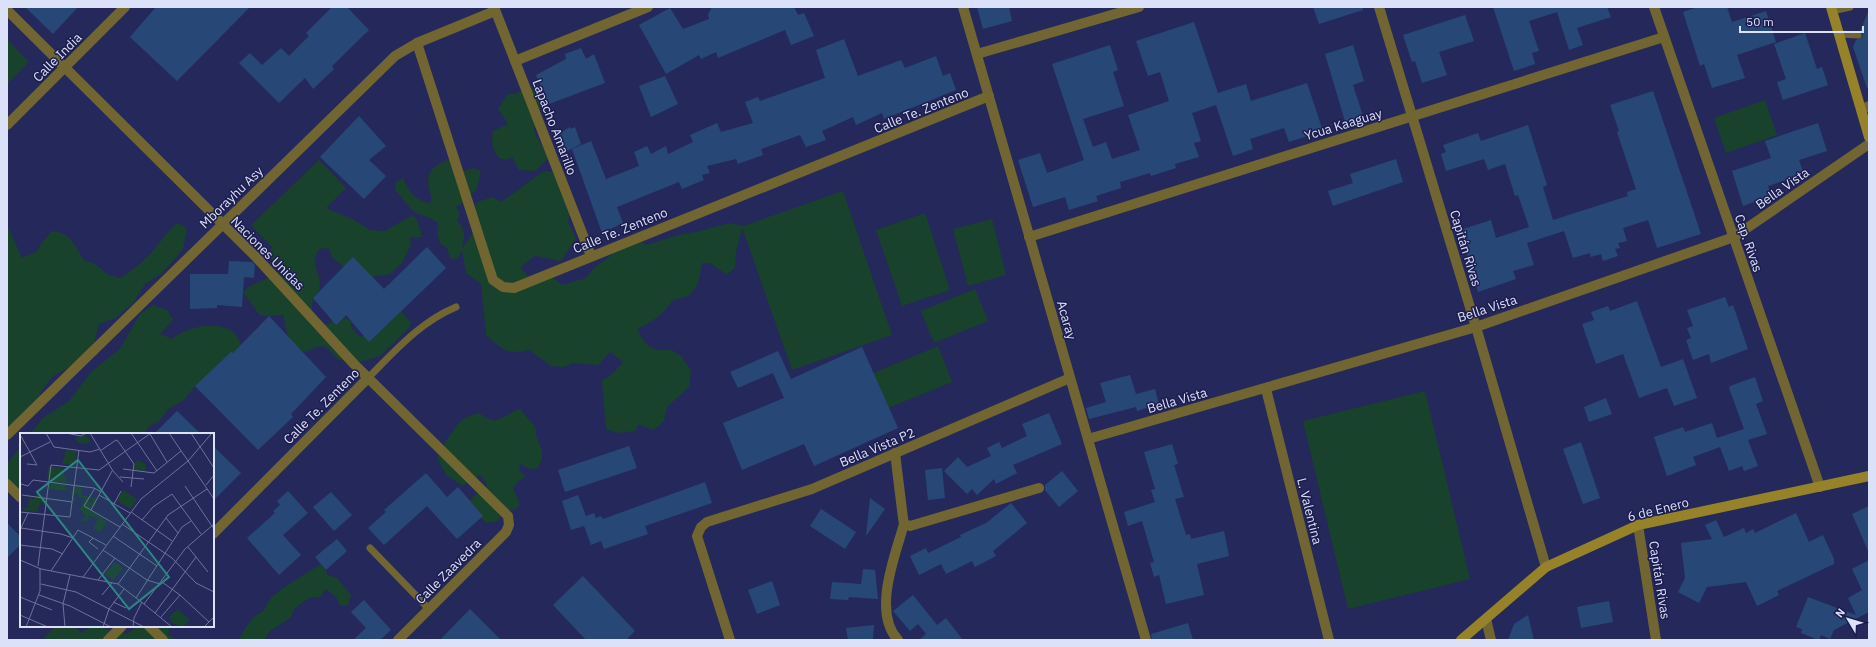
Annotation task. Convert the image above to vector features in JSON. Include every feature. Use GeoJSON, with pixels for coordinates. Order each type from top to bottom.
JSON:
{"type":"FeatureCollection","features":[{"type":"Feature","properties":{"kind":"main road"},"geometry":{"type":"LineString","coordinates":[[1831,9],[1866,108],[1869,137]]}},
{"type":"Feature","properties":{"kind":"main road","name":"6 de Enero"},"geometry":{"type":"LineString","coordinates":[[1461,640],[1546,567],[1638,524],[1869,476]]}},
{"type":"Feature","properties":{"kind":"street","name":"Calle India"},"geometry":{"type":"LineString","coordinates":[[7,125],[125,7]]}},
{"type":"Feature","properties":{"kind":"street"},"geometry":{"type":"LineString","coordinates":[[515,61],[648,7]]}},
{"type":"Feature","properties":{"kind":"street","name":"Acaray"},"geometry":{"type":"LineString","coordinates":[[963,7],[1146,640]]}},
{"type":"Feature","properties":{"kind":"street"},"geometry":{"type":"LineString","coordinates":[[977,54],[1139,7]]}},
{"type":"Feature","properties":{"kind":"street","name":"Capitán Rivas"},"geometry":{"type":"LineString","coordinates":[[1379,7],[1476,326],[1546,567]]}},
{"type":"Feature","properties":{"kind":"street","name":"Cap. Rivas"},"geometry":{"type":"LineString","coordinates":[[1654,7],[1820,487]]}},
{"type":"Feature","properties":{"kind":"street","name":"Lapacho Amarillo"},"geometry":{"type":"LineString","coordinates":[[495,9],[591,256]]}},
{"type":"Feature","properties":{"kind":"street","name":"Mborayhu Asy"},"geometry":{"type":"LineString","coordinates":[[7,435],[221,224],[395,56],[418,43],[495,9]]}},
{"type":"Feature","properties":{"kind":"street","name":"Naciones Unidas"},"geometry":{"type":"LineString","coordinates":[[7,10],[269,271],[368,378],[508,516]]}},
{"type":"Feature","properties":{"kind":"street","name":"Ycua Kaaguay"},"geometry":{"type":"LineString","coordinates":[[1029,237],[1664,36]]}},
{"type":"Feature","properties":{"kind":"street","name":"Calle Te. Zenteno"},"geometry":{"type":"LineString","coordinates":[[418,43],[493,280],[502,287],[514,288],[989,96]]}},
{"type":"Feature","properties":{"kind":"street","name":"Bella Vista"},"geometry":{"type":"LineString","coordinates":[[1088,439],[1266,389],[1476,326],[1734,238],[1869,144]]}},
{"type":"Feature","properties":{"kind":"street","name":"Calle Te. Zenteno"},"geometry":{"type":"LineString","coordinates":[[214,533],[368,378]]}},
{"type":"Feature","properties":{"kind":"street","name":"Bella Vista P2"},"geometry":{"type":"LineString","coordinates":[[730,640],[697,536],[701,527],[707,522],[812,489],[1070,378]]}},
{"type":"Feature","properties":{"kind":"street","name":"L. Valentina"},"geometry":{"type":"LineString","coordinates":[[1266,389],[1328,640]]}},
{"type":"Feature","properties":{"kind":"street"},"geometry":{"type":"LineString","coordinates":[[895,453],[904,524],[888,583],[886,611],[891,633],[898,640]]}},
{"type":"Feature","properties":{"kind":"street"},"geometry":{"type":"LineString","coordinates":[[7,484],[20,497]]}},
{"type":"Feature","properties":{"kind":"street"},"geometry":{"type":"LineString","coordinates":[[904,524],[910,526],[1039,488]]}},
{"type":"Feature","properties":{"kind":"street","name":"Calle Zaavedra"},"geometry":{"type":"LineString","coordinates":[[398,640],[506,532],[509,525],[508,516]]}},
{"type":"Feature","properties":{"kind":"street","name":"Capitán Rivas"},"geometry":{"type":"LineString","coordinates":[[1638,524],[1656,640]]}},
{"type":"Feature","properties":{"kind":"street"},"geometry":{"type":"LineString","coordinates":[[1486,619],[1491,640]]}},
{"type":"Feature","properties":{"kind":"street"},"geometry":{"type":"LineString","coordinates":[[108,640],[121,627]]}},
{"type":"Feature","properties":{"kind":"street"},"geometry":{"type":"LineString","coordinates":[[150,627],[163,640]]}},
{"type":"Feature","properties":{"kind":"lane"},"geometry":{"type":"LineString","coordinates":[[1831,9],[1850,7]]}},
{"type":"Feature","properties":{"kind":"lane"},"geometry":{"type":"LineString","coordinates":[[1839,34],[1858,35]]}},
{"type":"Feature","properties":{"kind":"lane","name":"Calle Te. Zenteno"},"geometry":{"type":"LineString","coordinates":[[368,378],[420,327],[442,312],[456,307]]}},
{"type":"Feature","properties":{"kind":"lane"},"geometry":{"type":"LineString","coordinates":[[370,548],[429,609]]}},
{"type":"Feature","properties":{"kind":"green space"},"geometry":{"type":"Polygon","coordinates":[[[7,39],[29,62],[7,84],[7,39]]]}},
{"type":"Feature","properties":{"kind":"green space"},"geometry":{"type":"Polygon","coordinates":[[[526,87],[537,90],[545,98],[538,111],[538,121],[534,128],[535,133],[549,157],[535,171],[519,170],[512,157],[506,160],[499,158],[493,149],[492,142],[493,131],[508,124],[498,109],[508,94],[516,94],[526,87]]]}},
{"type":"Feature","properties":{"kind":"green space"},"geometry":{"type":"Polygon","coordinates":[[[1765,100],[1777,135],[1726,153],[1714,118],[1765,100]]]}},
{"type":"Feature","properties":{"kind":"green space"},"geometry":{"type":"Polygon","coordinates":[[[450,159],[459,165],[464,171],[473,168],[481,171],[477,189],[456,207],[460,213],[457,221],[464,230],[462,249],[474,231],[470,211],[478,202],[492,197],[501,202],[544,171],[559,173],[572,206],[568,222],[576,238],[561,261],[535,256],[520,267],[531,280],[547,273],[562,285],[586,278],[595,267],[633,239],[647,245],[674,236],[729,223],[743,226],[843,191],[892,335],[792,370],[742,227],[736,253],[735,268],[727,275],[710,263],[702,263],[698,284],[689,296],[673,300],[657,317],[637,329],[650,347],[659,350],[672,350],[682,357],[691,371],[689,387],[667,407],[664,421],[654,430],[639,425],[635,431],[618,433],[606,429],[602,381],[613,373],[623,362],[610,352],[598,365],[572,363],[564,367],[551,366],[529,350],[515,352],[501,348],[486,335],[481,284],[466,273],[462,251],[457,259],[450,258],[447,248],[440,244],[437,232],[438,223],[412,210],[395,190],[396,182],[403,178],[407,187],[416,198],[430,203],[431,197],[428,177],[435,166],[450,159]]]}},
{"type":"Feature","properties":{"kind":"green space"},"geometry":{"type":"Polygon","coordinates":[[[319,160],[346,188],[326,208],[354,220],[370,230],[385,231],[411,216],[416,217],[422,237],[410,238],[411,244],[402,263],[390,274],[373,277],[355,268],[344,267],[333,258],[328,248],[319,249],[316,255],[315,263],[320,280],[320,287],[313,299],[312,312],[325,325],[344,317],[351,321],[351,327],[360,337],[376,331],[393,311],[401,311],[411,323],[409,328],[380,356],[354,364],[338,359],[325,346],[316,347],[305,352],[300,350],[289,338],[285,327],[284,315],[260,316],[243,292],[250,286],[276,274],[278,266],[269,256],[272,247],[251,225],[319,160]]]}},
{"type":"Feature","properties":{"kind":"green space"},"geometry":{"type":"Polygon","coordinates":[[[925,213],[950,290],[902,306],[876,230],[925,213]]]}},
{"type":"Feature","properties":{"kind":"green space"},"geometry":{"type":"Polygon","coordinates":[[[992,219],[1006,275],[968,286],[953,229],[992,219]]]}},
{"type":"Feature","properties":{"kind":"green space"},"geometry":{"type":"Polygon","coordinates":[[[178,223],[187,228],[183,249],[161,274],[145,284],[133,303],[116,318],[99,324],[94,343],[83,360],[53,376],[42,390],[36,406],[7,432],[7,225],[22,258],[36,252],[52,231],[59,232],[69,238],[85,261],[94,263],[108,275],[120,278],[143,261],[178,223]]]}},
{"type":"Feature","properties":{"kind":"green space"},"geometry":{"type":"Polygon","coordinates":[[[975,289],[988,321],[934,343],[921,311],[975,289]]]}},
{"type":"Feature","properties":{"kind":"green space"},"geometry":{"type":"Polygon","coordinates":[[[153,305],[167,310],[173,320],[160,334],[172,339],[185,331],[203,326],[229,329],[235,334],[245,353],[195,386],[184,400],[168,409],[159,421],[149,426],[145,433],[31,433],[43,418],[69,401],[92,371],[120,349],[140,314],[153,305]]]}},
{"type":"Feature","properties":{"kind":"green space"},"geometry":{"type":"Polygon","coordinates":[[[938,346],[952,382],[886,409],[871,374],[938,346]]]}},
{"type":"Feature","properties":{"kind":"green space"},"geometry":{"type":"Polygon","coordinates":[[[1425,391],[1470,579],[1348,609],[1303,421],[1425,391]]]}},
{"type":"Feature","properties":{"kind":"green space"},"geometry":{"type":"Polygon","coordinates":[[[520,409],[536,428],[537,439],[542,451],[541,461],[538,468],[530,469],[520,464],[519,469],[525,477],[513,488],[520,504],[515,510],[508,510],[495,522],[487,523],[474,513],[470,501],[475,495],[487,490],[486,482],[480,475],[463,486],[446,475],[437,458],[458,424],[465,418],[479,413],[486,418],[496,420],[520,409]]]}},
{"type":"Feature","properties":{"kind":"green space"},"geometry":{"type":"Polygon","coordinates":[[[20,447],[20,498],[7,491],[7,464],[20,447]]]}},
{"type":"Feature","properties":{"kind":"green space"},"geometry":{"type":"Polygon","coordinates":[[[321,564],[328,575],[337,578],[351,595],[348,605],[340,606],[336,597],[326,589],[320,597],[310,597],[295,608],[290,618],[270,631],[264,640],[239,640],[245,628],[255,616],[263,611],[271,598],[283,588],[321,564]]]}},
{"type":"Feature","properties":{"kind":"green space"},"geometry":{"type":"Polygon","coordinates":[[[54,627],[75,627],[81,633],[90,627],[99,627],[127,634],[136,627],[170,627],[168,634],[176,640],[43,640],[54,627]]]}},
{"type":"Feature","properties":{"kind":"building"},"geometry":{"type":"Polygon","coordinates":[[[25,7],[78,7],[53,34],[25,7]]]}},
{"type":"Feature","properties":{"kind":"building"},"geometry":{"type":"Polygon","coordinates":[[[156,7],[250,7],[177,81],[130,37],[156,7]]]}},
{"type":"Feature","properties":{"kind":"building"},"geometry":{"type":"Polygon","coordinates":[[[332,7],[347,7],[369,30],[332,66],[334,69],[313,89],[305,78],[279,103],[239,63],[250,53],[262,65],[281,48],[289,56],[309,36],[306,33],[332,7]]]}},
{"type":"Feature","properties":{"kind":"building"},"geometry":{"type":"Polygon","coordinates":[[[712,7],[794,7],[798,15],[804,13],[814,36],[791,45],[785,30],[718,58],[716,52],[701,59],[699,55],[666,74],[639,25],[670,8],[683,29],[709,19],[708,14],[712,7]]]}},
{"type":"Feature","properties":{"kind":"building"},"geometry":{"type":"Polygon","coordinates":[[[977,7],[1009,7],[1012,21],[983,29],[977,7]]]}},
{"type":"Feature","properties":{"kind":"building"},"geometry":{"type":"Polygon","coordinates":[[[1313,7],[1363,7],[1363,10],[1319,24],[1313,7]]]}},
{"type":"Feature","properties":{"kind":"building"},"geometry":{"type":"Polygon","coordinates":[[[1493,7],[1607,7],[1611,17],[1577,28],[1583,45],[1569,50],[1557,12],[1529,21],[1539,51],[1532,53],[1535,64],[1514,71],[1493,7]]]}},
{"type":"Feature","properties":{"kind":"building"},"geometry":{"type":"Polygon","coordinates":[[[1698,7],[1727,7],[1732,22],[1766,11],[1776,42],[1737,55],[1745,78],[1712,88],[1704,64],[1700,66],[1683,12],[1698,7]]]}},
{"type":"Feature","properties":{"kind":"building"},"geometry":{"type":"Polygon","coordinates":[[[1869,10],[1869,88],[1867,88],[1853,47],[1856,40],[1862,37],[1863,33],[1860,31],[1869,10]]]}},
{"type":"Feature","properties":{"kind":"building"},"geometry":{"type":"Polygon","coordinates":[[[1465,15],[1474,41],[1439,52],[1447,75],[1422,83],[1415,61],[1412,62],[1403,35],[1465,15]]]}},
{"type":"Feature","properties":{"kind":"building"},"geometry":{"type":"Polygon","coordinates":[[[1194,22],[1218,93],[1246,84],[1251,101],[1307,83],[1323,131],[1289,142],[1284,128],[1250,139],[1253,149],[1233,156],[1216,105],[1192,113],[1201,141],[1194,143],[1199,157],[1175,164],[1176,168],[1151,176],[1150,173],[1120,182],[1121,188],[1096,196],[1098,201],[1069,210],[1065,197],[1033,207],[1018,160],[1040,153],[1047,173],[1084,160],[1052,64],[1110,45],[1118,70],[1113,72],[1124,106],[1083,119],[1093,147],[1106,142],[1112,159],[1140,150],[1128,115],[1169,101],[1160,72],[1148,76],[1136,41],[1194,22]]]}},
{"type":"Feature","properties":{"kind":"building"},"geometry":{"type":"Polygon","coordinates":[[[1805,33],[1817,69],[1822,67],[1828,85],[1783,100],[1777,82],[1786,79],[1774,44],[1805,33]]]}},
{"type":"Feature","properties":{"kind":"building"},"geometry":{"type":"Polygon","coordinates":[[[844,39],[858,76],[901,60],[905,68],[936,56],[943,76],[950,73],[956,90],[884,119],[882,113],[856,125],[853,117],[822,131],[826,140],[806,147],[800,135],[761,149],[763,155],[738,164],[736,159],[707,166],[710,173],[702,175],[704,180],[682,189],[679,182],[617,207],[623,223],[602,233],[572,149],[591,141],[606,179],[639,166],[634,152],[647,146],[651,154],[666,146],[668,154],[693,142],[690,135],[717,123],[721,132],[753,123],[745,102],[758,97],[760,101],[825,78],[816,50],[844,39]]]}},
{"type":"Feature","properties":{"kind":"building"},"geometry":{"type":"Polygon","coordinates":[[[1353,45],[1364,81],[1353,85],[1365,122],[1347,128],[1325,54],[1353,45]]]}},
{"type":"Feature","properties":{"kind":"building"},"geometry":{"type":"Polygon","coordinates":[[[581,48],[586,59],[594,54],[605,83],[549,104],[536,75],[566,59],[565,54],[581,48]]]}},
{"type":"Feature","properties":{"kind":"building"},"geometry":{"type":"Polygon","coordinates":[[[665,76],[678,104],[651,117],[639,86],[665,76]]]}},
{"type":"Feature","properties":{"kind":"building"},"geometry":{"type":"Polygon","coordinates":[[[1653,91],[1701,234],[1657,248],[1648,220],[1623,228],[1627,241],[1618,243],[1620,248],[1615,249],[1618,256],[1603,261],[1601,254],[1591,257],[1590,253],[1573,258],[1564,231],[1527,243],[1534,265],[1513,271],[1516,279],[1478,292],[1460,230],[1491,220],[1496,238],[1529,227],[1518,195],[1515,196],[1505,164],[1488,170],[1484,159],[1446,171],[1441,154],[1446,152],[1443,145],[1478,133],[1481,141],[1528,125],[1547,185],[1543,187],[1553,220],[1628,196],[1627,192],[1636,189],[1617,132],[1619,131],[1610,105],[1653,91]]]}},
{"type":"Feature","properties":{"kind":"building"},"geometry":{"type":"Polygon","coordinates":[[[359,116],[386,146],[369,160],[386,176],[364,199],[320,157],[359,116]]]}},
{"type":"Feature","properties":{"kind":"building"},"geometry":{"type":"Polygon","coordinates":[[[1818,123],[1827,151],[1799,160],[1804,174],[1768,186],[1771,196],[1743,206],[1732,171],[1771,158],[1765,141],[1818,123]]]}},
{"type":"Feature","properties":{"kind":"building"},"geometry":{"type":"Polygon","coordinates":[[[570,127],[571,129],[575,127],[581,144],[563,153],[555,136],[570,127]]]}},
{"type":"Feature","properties":{"kind":"building"},"geometry":{"type":"Polygon","coordinates":[[[1396,159],[1403,182],[1333,206],[1328,191],[1353,183],[1350,174],[1396,159]]]}},
{"type":"Feature","properties":{"kind":"building"},"geometry":{"type":"Polygon","coordinates":[[[427,247],[446,268],[369,342],[346,315],[336,325],[313,298],[353,257],[384,289],[427,247]]]}},
{"type":"Feature","properties":{"kind":"building"},"geometry":{"type":"Polygon","coordinates":[[[229,261],[252,262],[255,265],[254,278],[244,277],[242,307],[217,305],[217,308],[190,309],[190,274],[228,274],[229,261]]]}},
{"type":"Feature","properties":{"kind":"building"},"geometry":{"type":"Polygon","coordinates":[[[1725,297],[1729,307],[1733,305],[1748,349],[1711,363],[1709,354],[1693,360],[1686,340],[1691,338],[1687,328],[1693,326],[1687,310],[1725,297]]]}},
{"type":"Feature","properties":{"kind":"building"},"geometry":{"type":"Polygon","coordinates":[[[1637,301],[1661,367],[1683,359],[1697,398],[1674,406],[1667,388],[1639,398],[1623,354],[1596,364],[1582,324],[1594,320],[1591,312],[1608,306],[1610,311],[1637,301]]]}},
{"type":"Feature","properties":{"kind":"building"},"geometry":{"type":"Polygon","coordinates":[[[269,316],[326,377],[291,414],[293,417],[258,450],[195,386],[231,352],[233,353],[269,316]]]}},
{"type":"Feature","properties":{"kind":"building"},"geometry":{"type":"Polygon","coordinates":[[[862,347],[898,428],[814,466],[804,444],[742,470],[723,423],[784,398],[773,373],[738,388],[730,372],[778,351],[791,379],[862,347]]]}},
{"type":"Feature","properties":{"kind":"building"},"geometry":{"type":"Polygon","coordinates":[[[1130,375],[1136,394],[1155,389],[1159,404],[1137,411],[1136,407],[1089,419],[1086,408],[1106,402],[1100,383],[1130,375]]]}},
{"type":"Feature","properties":{"kind":"building"},"geometry":{"type":"Polygon","coordinates":[[[1755,377],[1763,401],[1756,404],[1767,434],[1748,440],[1758,466],[1744,471],[1742,466],[1729,471],[1720,447],[1693,457],[1696,465],[1667,476],[1654,437],[1683,427],[1685,432],[1712,423],[1717,438],[1744,429],[1729,388],[1730,386],[1755,377]]]}},
{"type":"Feature","properties":{"kind":"building"},"geometry":{"type":"Polygon","coordinates":[[[1606,398],[1612,414],[1589,422],[1584,407],[1606,398]]]}},
{"type":"Feature","properties":{"kind":"building"},"geometry":{"type":"Polygon","coordinates":[[[177,411],[200,433],[155,433],[177,411]]]}},
{"type":"Feature","properties":{"kind":"building"},"geometry":{"type":"Polygon","coordinates":[[[1049,413],[1062,444],[1013,465],[1017,473],[996,484],[994,479],[977,495],[972,489],[967,494],[944,471],[958,457],[967,467],[991,456],[987,448],[999,442],[1002,448],[1027,436],[1022,424],[1049,413]]]}},
{"type":"Feature","properties":{"kind":"building"},"geometry":{"type":"Polygon","coordinates":[[[1581,442],[1600,498],[1583,504],[1563,449],[1581,442]]]}},
{"type":"Feature","properties":{"kind":"building"},"geometry":{"type":"Polygon","coordinates":[[[1172,444],[1178,464],[1174,465],[1184,497],[1175,499],[1186,535],[1190,534],[1191,539],[1224,531],[1229,556],[1197,564],[1204,595],[1166,604],[1159,575],[1154,577],[1150,563],[1154,562],[1142,521],[1128,526],[1124,512],[1155,502],[1151,490],[1155,489],[1144,452],[1172,444]]]}},
{"type":"Feature","properties":{"kind":"building"},"geometry":{"type":"Polygon","coordinates":[[[629,446],[637,468],[565,492],[558,470],[629,446]]]}},
{"type":"Feature","properties":{"kind":"building"},"geometry":{"type":"Polygon","coordinates":[[[214,447],[241,473],[214,500],[214,447]]]}},
{"type":"Feature","properties":{"kind":"building"},"geometry":{"type":"Polygon","coordinates":[[[942,468],[945,498],[928,500],[925,470],[942,468]]]}},
{"type":"Feature","properties":{"kind":"building"},"geometry":{"type":"Polygon","coordinates":[[[1062,471],[1078,491],[1059,507],[1045,490],[1045,485],[1062,471]]]}},
{"type":"Feature","properties":{"kind":"building"},"geometry":{"type":"Polygon","coordinates":[[[426,473],[447,497],[458,487],[483,516],[457,539],[427,506],[384,545],[368,528],[386,512],[384,510],[426,473]]]}},
{"type":"Feature","properties":{"kind":"building"},"geometry":{"type":"Polygon","coordinates":[[[705,482],[712,503],[645,526],[648,534],[604,549],[601,541],[591,545],[584,526],[571,530],[562,501],[578,495],[586,516],[594,513],[596,518],[601,516],[603,519],[705,482]]]}},
{"type":"Feature","properties":{"kind":"building"},"geometry":{"type":"Polygon","coordinates":[[[288,491],[308,513],[283,535],[301,555],[279,575],[247,538],[275,513],[273,511],[280,505],[277,501],[288,491]]]}},
{"type":"Feature","properties":{"kind":"building"},"geometry":{"type":"Polygon","coordinates":[[[331,492],[352,515],[334,531],[313,507],[331,492]]]}},
{"type":"Feature","properties":{"kind":"building"},"geometry":{"type":"Polygon","coordinates":[[[870,498],[885,509],[866,536],[870,498]]]}},
{"type":"Feature","properties":{"kind":"building"},"geometry":{"type":"Polygon","coordinates":[[[1011,503],[1027,523],[993,551],[996,556],[975,567],[972,561],[946,574],[941,564],[919,575],[910,556],[926,548],[928,553],[961,537],[960,535],[986,523],[1011,503]]]}},
{"type":"Feature","properties":{"kind":"building"},"geometry":{"type":"Polygon","coordinates":[[[1869,506],[1869,553],[1852,514],[1869,506]]]}},
{"type":"Feature","properties":{"kind":"building"},"geometry":{"type":"Polygon","coordinates":[[[821,509],[856,532],[845,549],[810,526],[821,509]]]}},
{"type":"Feature","properties":{"kind":"building"},"geometry":{"type":"Polygon","coordinates":[[[1796,513],[1809,542],[1823,535],[1834,559],[1834,564],[1777,591],[1779,595],[1757,606],[1746,582],[1707,587],[1699,603],[1678,592],[1685,578],[1681,543],[1712,539],[1705,525],[1716,520],[1724,537],[1744,528],[1746,533],[1753,529],[1755,533],[1796,513]]]}},
{"type":"Feature","properties":{"kind":"building"},"geometry":{"type":"Polygon","coordinates":[[[7,523],[20,536],[20,545],[7,558],[7,523]]]}},
{"type":"Feature","properties":{"kind":"building"},"geometry":{"type":"Polygon","coordinates":[[[337,539],[347,551],[326,570],[315,557],[337,539]]]}},
{"type":"Feature","properties":{"kind":"building"},"geometry":{"type":"Polygon","coordinates":[[[1869,560],[1869,612],[1834,630],[1830,639],[1821,635],[1819,640],[1801,633],[1802,629],[1796,627],[1808,597],[1856,615],[1848,598],[1862,590],[1852,569],[1869,560]]]}},
{"type":"Feature","properties":{"kind":"building"},"geometry":{"type":"Polygon","coordinates":[[[863,569],[875,570],[878,599],[849,597],[848,600],[830,599],[832,582],[861,584],[863,569]]]}},
{"type":"Feature","properties":{"kind":"building"},"geometry":{"type":"Polygon","coordinates":[[[583,576],[635,631],[626,640],[586,640],[553,605],[583,576]]]}},
{"type":"Feature","properties":{"kind":"building"},"geometry":{"type":"Polygon","coordinates":[[[772,581],[780,605],[757,614],[748,590],[772,581]]]}},
{"type":"Feature","properties":{"kind":"building"},"geometry":{"type":"Polygon","coordinates":[[[913,595],[937,625],[946,618],[963,640],[919,640],[926,634],[918,624],[910,631],[893,611],[913,595]]]}},
{"type":"Feature","properties":{"kind":"building"},"geometry":{"type":"Polygon","coordinates":[[[364,600],[391,630],[380,640],[353,640],[366,628],[351,612],[364,600]]]}},
{"type":"Feature","properties":{"kind":"building"},"geometry":{"type":"Polygon","coordinates":[[[1609,601],[1613,622],[1581,628],[1577,607],[1609,601]]]}},
{"type":"Feature","properties":{"kind":"building"},"geometry":{"type":"Polygon","coordinates":[[[470,609],[501,640],[440,640],[470,609]]]}},
{"type":"Feature","properties":{"kind":"building"},"geometry":{"type":"Polygon","coordinates":[[[1528,615],[1534,640],[1508,640],[1514,624],[1528,615]]]}},
{"type":"Feature","properties":{"kind":"building"},"geometry":{"type":"Polygon","coordinates":[[[1188,623],[1193,640],[1152,640],[1151,634],[1188,623]]]}},
{"type":"Feature","properties":{"kind":"building"},"geometry":{"type":"Polygon","coordinates":[[[874,625],[873,639],[848,640],[846,628],[874,625]]]}}]}
